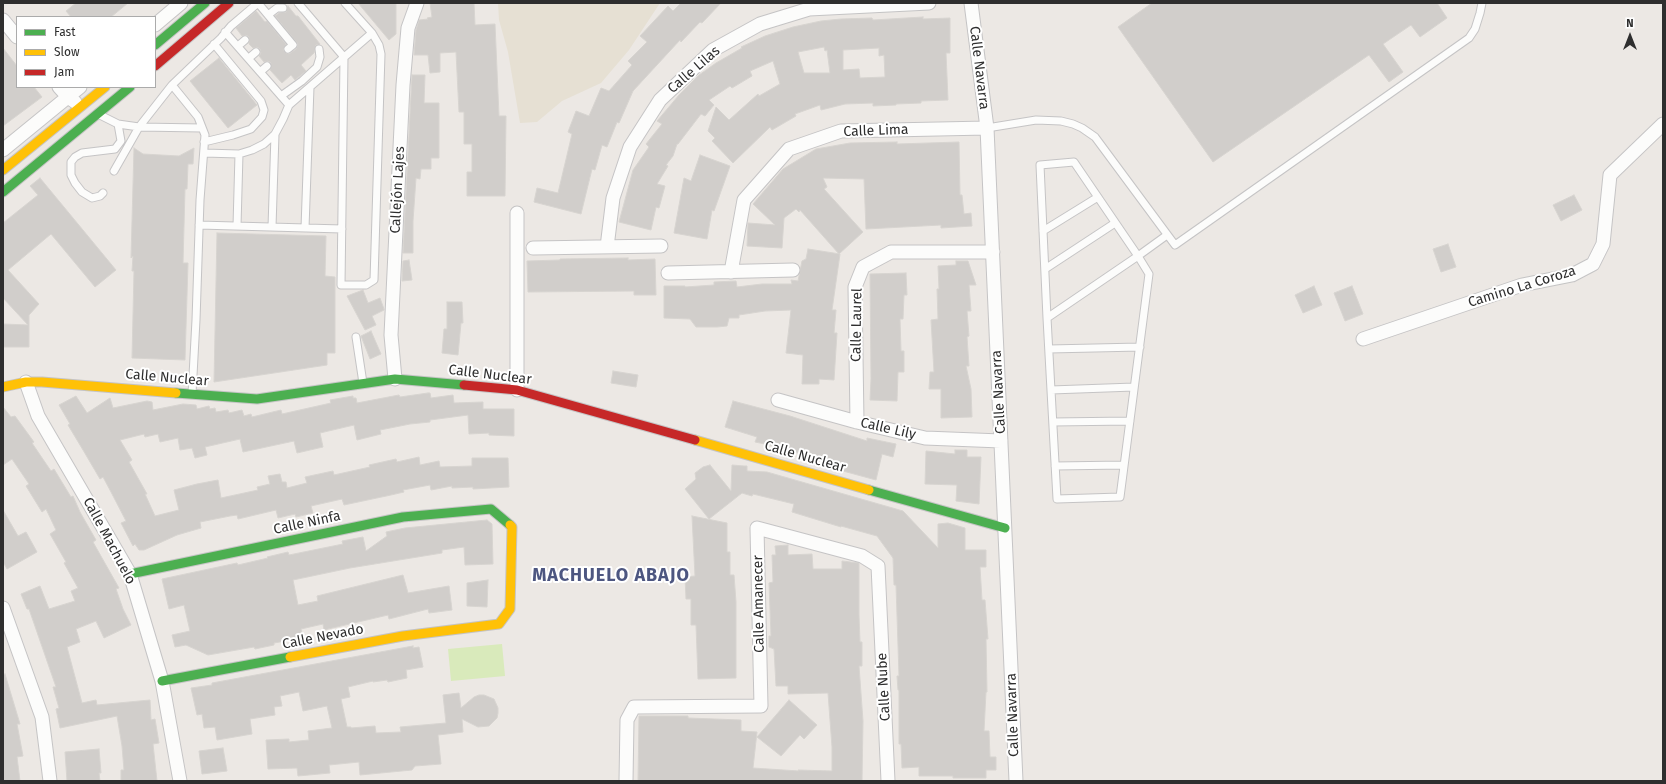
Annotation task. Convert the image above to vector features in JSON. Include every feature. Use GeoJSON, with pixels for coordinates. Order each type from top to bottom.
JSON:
{"type":"FeatureCollection","features":[{"type":"Feature","properties":{"kind":"street"},"geometry":{"type":"LineString","coordinates":[[156,24],[181,3]]}},
{"type":"Feature","properties":{"kind":"street"},"geometry":{"type":"LineString","coordinates":[[156,44],[205,3]]}},
{"type":"Feature","properties":{"kind":"street"},"geometry":{"type":"LineString","coordinates":[[156,65],[229,3]]}},
{"type":"Feature","properties":{"kind":"street","name":"Callejón Lajes"},"geometry":{"type":"LineString","coordinates":[[395,379],[391,335],[403,85],[408,28],[417,3]]}},
{"type":"Feature","properties":{"kind":"street","name":"Calle Lilas"},"geometry":{"type":"LineString","coordinates":[[607,247],[613,198],[630,148],[660,100],[713,50],[760,24],[809,9],[929,3]]}},
{"type":"Feature","properties":{"kind":"street","name":"Calle Navarra"},"geometry":{"type":"LineString","coordinates":[[971,3],[987,128],[1016,781]]}},
{"type":"Feature","properties":{"kind":"street"},"geometry":{"type":"LineString","coordinates":[[3,20],[16,36]]}},
{"type":"Feature","properties":{"kind":"street"},"geometry":{"type":"LineString","coordinates":[[60,88],[68,97],[98,114]]}},
{"type":"Feature","properties":{"kind":"street"},"geometry":{"type":"LineString","coordinates":[[3,150],[79,88]]}},
{"type":"Feature","properties":{"kind":"street"},"geometry":{"type":"LineString","coordinates":[[3,170],[104,88]]}},
{"type":"Feature","properties":{"kind":"street"},"geometry":{"type":"LineString","coordinates":[[3,192],[129,88]]}},
{"type":"Feature","properties":{"kind":"street","name":"Camino La Coroza"},"geometry":{"type":"LineString","coordinates":[[1363,339],[1522,285],[1572,275],[1593,264],[1603,244],[1610,175],[1663,124]]}},
{"type":"Feature","properties":{"kind":"street","name":"Calle Lima"},"geometry":{"type":"LineString","coordinates":[[731,272],[744,200],[788,150],[841,131],[987,128]]}},
{"type":"Feature","properties":{"kind":"street"},"geometry":{"type":"LineString","coordinates":[[517,213],[517,390]]}},
{"type":"Feature","properties":{"kind":"street"},"geometry":{"type":"LineString","coordinates":[[533,248],[662,246]]}},
{"type":"Feature","properties":{"kind":"street","name":"Calle Laurel"},"geometry":{"type":"LineString","coordinates":[[857,422],[855,287],[863,267],[891,252],[993,252]]}},
{"type":"Feature","properties":{"kind":"street"},"geometry":{"type":"LineString","coordinates":[[668,273],[793,270]]}},
{"type":"Feature","properties":{"kind":"street","name":"Calle Nuclear"},"geometry":{"type":"LineString","coordinates":[[3,387],[26,382],[257,399],[395,379],[517,390],[1005,528]]}},
{"type":"Feature","properties":{"kind":"street","name":"Calle Machuelo"},"geometry":{"type":"LineString","coordinates":[[26,382],[38,416],[130,574],[162,681],[180,781]]}},
{"type":"Feature","properties":{"kind":"street","name":"Calle Lily"},"geometry":{"type":"LineString","coordinates":[[778,400],[857,422],[925,438],[1001,441]]}},
{"type":"Feature","properties":{"kind":"street","name":"Calle Ninfa"},"geometry":{"type":"LineString","coordinates":[[130,574],[403,517],[491,509],[512,526],[510,609],[498,624],[490,625]]}},
{"type":"Feature","properties":{"kind":"street","name":"Calle Amanecer"},"geometry":{"type":"LineString","coordinates":[[626,781],[627,720],[634,707],[761,706],[757,528],[862,556],[878,566],[879,593]]}},
{"type":"Feature","properties":{"kind":"street","name":"Calle Nube"},"geometry":{"type":"LineString","coordinates":[[879,593],[888,781]]}},
{"type":"Feature","properties":{"kind":"street"},"geometry":{"type":"LineString","coordinates":[[3,608],[42,717],[50,781]]}},
{"type":"Feature","properties":{"kind":"street","name":"Calle Nevado"},"geometry":{"type":"LineString","coordinates":[[162,681],[403,636],[490,625]]}},
{"type":"Feature","properties":{"kind":"lane"},"geometry":{"type":"LineString","coordinates":[[114,171],[139,127],[172,85],[225,32],[258,3],[279,34],[293,45],[288,49]]}},
{"type":"Feature","properties":{"kind":"lane"},"geometry":{"type":"LineString","coordinates":[[298,3],[344,57],[342,285],[366,285],[372,283],[375,272],[380,54],[379,45],[372,33],[345,3]]}},
{"type":"Feature","properties":{"kind":"lane"},"geometry":{"type":"LineString","coordinates":[[987,128],[1036,120],[1061,121],[1082,128],[1095,137],[1175,245],[1469,38],[1475,29],[1482,3]]}},
{"type":"Feature","properties":{"kind":"lane"},"geometry":{"type":"LineString","coordinates":[[268,19],[277,8],[283,8]]}},
{"type":"Feature","properties":{"kind":"lane"},"geometry":{"type":"LineString","coordinates":[[225,32],[289,105]]}},
{"type":"Feature","properties":{"kind":"lane"},"geometry":{"type":"LineString","coordinates":[[204,153],[239,154],[264,144],[275,134],[289,105],[372,33]]}},
{"type":"Feature","properties":{"kind":"lane"},"geometry":{"type":"LineString","coordinates":[[238,46],[245,40]]}},
{"type":"Feature","properties":{"kind":"lane"},"geometry":{"type":"LineString","coordinates":[[204,142],[251,129],[262,117],[264,110],[261,101],[214,44]]}},
{"type":"Feature","properties":{"kind":"lane"},"geometry":{"type":"LineString","coordinates":[[281,96],[317,67],[320,57],[319,49]]}},
{"type":"Feature","properties":{"kind":"lane"},"geometry":{"type":"LineString","coordinates":[[249,58],[256,52]]}},
{"type":"Feature","properties":{"kind":"lane"},"geometry":{"type":"LineString","coordinates":[[260,72],[267,66]]}},
{"type":"Feature","properties":{"kind":"lane"},"geometry":{"type":"LineString","coordinates":[[172,85],[198,116],[205,135],[199,225],[192,394]]}},
{"type":"Feature","properties":{"kind":"lane"},"geometry":{"type":"LineString","coordinates":[[305,228],[310,87]]}},
{"type":"Feature","properties":{"kind":"lane"},"geometry":{"type":"LineString","coordinates":[[98,114],[118,124],[139,127],[202,128]]}},
{"type":"Feature","properties":{"kind":"lane"},"geometry":{"type":"LineString","coordinates":[[103,193],[100,196],[92,198],[82,192],[71,175],[71,162],[75,157],[82,153],[115,150],[121,141],[118,124]]}},
{"type":"Feature","properties":{"kind":"lane"},"geometry":{"type":"LineString","coordinates":[[272,227],[275,134]]}},
{"type":"Feature","properties":{"kind":"lane"},"geometry":{"type":"LineString","coordinates":[[237,226],[239,154]]}},
{"type":"Feature","properties":{"kind":"lane"},"geometry":{"type":"LineString","coordinates":[[1074,162],[1115,223],[1149,274],[1120,497],[1057,499],[1040,165],[1074,162]]}},
{"type":"Feature","properties":{"kind":"lane"},"geometry":{"type":"LineString","coordinates":[[1043,231],[1098,197]]}},
{"type":"Feature","properties":{"kind":"lane"},"geometry":{"type":"LineString","coordinates":[[1045,269],[1115,223]]}},
{"type":"Feature","properties":{"kind":"lane"},"geometry":{"type":"LineString","coordinates":[[199,225],[342,229]]}},
{"type":"Feature","properties":{"kind":"lane"},"geometry":{"type":"LineString","coordinates":[[1047,318],[1167,235]]}},
{"type":"Feature","properties":{"kind":"lane"},"geometry":{"type":"LineString","coordinates":[[356,337],[363,384]]}},
{"type":"Feature","properties":{"kind":"lane"},"geometry":{"type":"LineString","coordinates":[[1049,349],[1140,347]]}},
{"type":"Feature","properties":{"kind":"lane"},"geometry":{"type":"LineString","coordinates":[[1051,390],[1134,387]]}},
{"type":"Feature","properties":{"kind":"lane"},"geometry":{"type":"LineString","coordinates":[[1053,422],[1130,420]]}},
{"type":"Feature","properties":{"kind":"lane"},"geometry":{"type":"LineString","coordinates":[[1055,466],[1124,465]]}},
{"type":"Feature","properties":{"kind":"shaded area"},"geometry":{"type":"Polygon","coordinates":[[[498,3],[660,3],[629,50],[601,83],[562,101],[537,122],[520,123],[508,52],[499,20],[498,3]]]}},
{"type":"Feature","properties":{"kind":"green space"},"geometry":{"type":"Polygon","coordinates":[[[502,644],[505,676],[451,681],[448,649],[502,644]]]}},
{"type":"Feature","properties":{"kind":"building"},"geometry":{"type":"Polygon","coordinates":[[[76,3],[128,3],[112,16],[70,16],[66,11],[76,3]]]}},
{"type":"Feature","properties":{"kind":"building"},"geometry":{"type":"Polygon","coordinates":[[[358,3],[396,3],[396,34],[389,40],[358,3]]]}},
{"type":"Feature","properties":{"kind":"building"},"geometry":{"type":"Polygon","coordinates":[[[430,3],[474,3],[475,25],[495,24],[499,116],[506,116],[505,196],[467,196],[467,172],[472,172],[472,144],[464,144],[464,112],[459,112],[456,52],[440,53],[440,72],[430,73],[428,55],[414,55],[416,30],[419,20],[432,17],[430,3]]]}},
{"type":"Feature","properties":{"kind":"building"},"geometry":{"type":"Polygon","coordinates":[[[681,3],[721,3],[681,42],[680,40],[633,91],[619,123],[617,122],[607,147],[602,145],[595,170],[592,169],[581,214],[534,202],[537,188],[558,193],[572,134],[568,132],[576,111],[589,116],[601,88],[609,91],[632,65],[628,61],[647,42],[640,36],[668,6],[673,11],[681,3]]]}},
{"type":"Feature","properties":{"kind":"building"},"geometry":{"type":"Polygon","coordinates":[[[1152,3],[1437,3],[1447,18],[1420,37],[1411,25],[1383,44],[1403,72],[1389,82],[1369,55],[1213,162],[1118,27],[1152,3]]]}},
{"type":"Feature","properties":{"kind":"building"},"geometry":{"type":"Polygon","coordinates":[[[288,6],[296,16],[298,16],[320,44],[316,45],[314,53],[301,65],[306,71],[295,80],[291,75],[282,83],[270,70],[271,63],[268,61],[264,62],[259,56],[261,53],[260,49],[257,47],[253,48],[249,44],[249,37],[246,35],[242,36],[236,28],[256,11],[265,22],[267,21],[286,44],[283,50],[289,54],[296,49],[298,44],[275,16],[279,13],[286,12],[288,6]]]}},
{"type":"Feature","properties":{"kind":"building"},"geometry":{"type":"Polygon","coordinates":[[[923,17],[923,19],[950,18],[950,53],[946,53],[948,100],[873,106],[873,103],[845,104],[821,110],[820,105],[795,114],[796,116],[772,130],[770,127],[733,163],[712,141],[715,138],[708,131],[716,107],[729,120],[758,94],[759,96],[780,84],[773,61],[750,71],[752,76],[732,88],[730,86],[709,100],[714,105],[705,116],[701,114],[677,144],[673,156],[666,165],[668,166],[657,184],[665,186],[659,208],[656,207],[651,230],[619,222],[633,170],[649,147],[646,144],[662,124],[657,121],[679,95],[699,75],[742,48],[741,47],[765,36],[793,27],[821,21],[841,19],[872,18],[873,20],[923,17]],[[824,47],[798,52],[804,73],[830,73],[827,50],[825,51],[824,47]],[[879,48],[843,50],[843,70],[859,69],[860,78],[885,77],[884,55],[879,56],[879,48]]]}},
{"type":"Feature","properties":{"kind":"building"},"geometry":{"type":"Polygon","coordinates":[[[3,48],[16,65],[16,88],[35,88],[42,97],[3,126],[3,48]]]}},
{"type":"Feature","properties":{"kind":"building"},"geometry":{"type":"Polygon","coordinates":[[[219,58],[257,105],[228,128],[190,81],[219,58]]]}},
{"type":"Feature","properties":{"kind":"building"},"geometry":{"type":"Polygon","coordinates":[[[412,75],[425,75],[424,103],[439,103],[439,158],[431,158],[431,169],[421,169],[420,179],[416,178],[413,221],[413,253],[403,253],[412,75]]]}},
{"type":"Feature","properties":{"kind":"building"},"geometry":{"type":"Polygon","coordinates":[[[897,142],[897,144],[959,142],[960,195],[962,195],[964,214],[971,213],[972,226],[941,228],[941,225],[866,229],[864,179],[823,178],[827,187],[824,189],[863,232],[839,254],[800,210],[799,212],[796,209],[784,218],[782,248],[747,246],[748,223],[775,225],[753,204],[783,169],[816,149],[850,143],[897,142]]]}},
{"type":"Feature","properties":{"kind":"building"},"geometry":{"type":"Polygon","coordinates":[[[134,148],[143,154],[179,156],[194,148],[193,164],[188,164],[187,189],[185,189],[183,263],[188,263],[185,360],[132,358],[134,271],[132,271],[133,256],[131,258],[134,148]]]}},
{"type":"Feature","properties":{"kind":"building"},"geometry":{"type":"Polygon","coordinates":[[[700,155],[730,166],[714,211],[712,210],[707,239],[674,233],[684,178],[691,181],[700,155]]]}},
{"type":"Feature","properties":{"kind":"building"},"geometry":{"type":"Polygon","coordinates":[[[40,178],[116,270],[95,287],[51,234],[8,270],[39,304],[29,315],[29,347],[3,347],[3,324],[28,325],[3,298],[3,223],[38,195],[30,186],[40,178]]]}},
{"type":"Feature","properties":{"kind":"building"},"geometry":{"type":"Polygon","coordinates":[[[1574,195],[1582,210],[1561,221],[1553,205],[1574,195]]]}},
{"type":"Feature","properties":{"kind":"building"},"geometry":{"type":"Polygon","coordinates":[[[217,233],[326,236],[325,276],[335,277],[335,353],[327,353],[327,365],[214,382],[217,233]]]}},
{"type":"Feature","properties":{"kind":"building"},"geometry":{"type":"Polygon","coordinates":[[[1448,244],[1456,267],[1441,272],[1433,249],[1448,244]]]}},
{"type":"Feature","properties":{"kind":"building"},"geometry":{"type":"Polygon","coordinates":[[[808,249],[840,254],[832,310],[836,310],[834,333],[837,333],[834,380],[819,379],[819,384],[802,384],[803,355],[786,353],[791,310],[765,311],[739,315],[739,318],[729,318],[727,326],[717,327],[696,327],[690,319],[664,318],[664,286],[685,287],[714,285],[714,282],[736,281],[737,287],[762,284],[792,284],[791,280],[798,281],[802,261],[806,259],[808,249]]]}},
{"type":"Feature","properties":{"kind":"building"},"geometry":{"type":"Polygon","coordinates":[[[628,258],[628,260],[655,259],[656,295],[634,295],[634,291],[528,292],[527,261],[628,258]]]}},
{"type":"Feature","properties":{"kind":"building"},"geometry":{"type":"Polygon","coordinates":[[[409,260],[412,280],[402,281],[403,261],[409,260]]]}},
{"type":"Feature","properties":{"kind":"building"},"geometry":{"type":"Polygon","coordinates":[[[956,261],[968,261],[976,285],[969,285],[971,311],[967,311],[969,366],[966,366],[971,389],[972,417],[941,418],[941,389],[929,389],[930,372],[934,372],[931,320],[938,319],[938,266],[956,265],[956,261]]]}},
{"type":"Feature","properties":{"kind":"building"},"geometry":{"type":"Polygon","coordinates":[[[906,273],[907,295],[904,295],[903,319],[900,319],[901,351],[904,351],[904,372],[898,372],[897,401],[870,400],[870,274],[906,273]]]}},
{"type":"Feature","properties":{"kind":"building"},"geometry":{"type":"Polygon","coordinates":[[[1314,286],[1322,305],[1303,313],[1295,295],[1314,286]]]}},
{"type":"Feature","properties":{"kind":"building"},"geometry":{"type":"Polygon","coordinates":[[[1352,286],[1363,314],[1345,321],[1334,293],[1352,286]]]}},
{"type":"Feature","properties":{"kind":"building"},"geometry":{"type":"Polygon","coordinates":[[[363,290],[368,303],[380,298],[384,309],[372,316],[376,325],[365,330],[347,296],[363,290]]]}},
{"type":"Feature","properties":{"kind":"building"},"geometry":{"type":"Polygon","coordinates":[[[447,302],[462,302],[463,323],[461,323],[458,355],[442,353],[444,329],[447,329],[447,302]]]}},
{"type":"Feature","properties":{"kind":"building"},"geometry":{"type":"Polygon","coordinates":[[[371,331],[381,354],[370,359],[361,336],[371,331]]]}},
{"type":"Feature","properties":{"kind":"building"},"geometry":{"type":"Polygon","coordinates":[[[613,371],[638,375],[636,387],[611,383],[613,371]]]}},
{"type":"Feature","properties":{"kind":"building"},"geometry":{"type":"Polygon","coordinates":[[[430,393],[431,398],[453,395],[454,403],[483,402],[483,409],[514,409],[514,436],[489,435],[489,433],[469,434],[468,415],[430,420],[430,422],[380,430],[381,434],[357,440],[354,425],[320,433],[323,447],[297,453],[294,441],[243,452],[240,439],[205,447],[207,455],[195,458],[192,448],[180,450],[178,438],[160,442],[158,434],[145,437],[144,434],[120,440],[132,460],[129,462],[147,494],[145,494],[155,516],[179,510],[174,490],[197,484],[218,480],[221,498],[258,490],[257,487],[270,484],[268,476],[280,474],[282,482],[286,482],[287,488],[307,483],[305,477],[333,471],[334,475],[370,467],[369,465],[396,459],[397,462],[419,457],[420,465],[439,461],[440,467],[472,466],[472,458],[508,458],[509,487],[473,489],[473,487],[452,488],[452,486],[431,490],[430,485],[403,490],[404,492],[344,505],[342,499],[311,506],[313,513],[296,517],[295,514],[278,518],[276,510],[238,519],[237,515],[230,516],[200,522],[201,528],[177,535],[144,550],[139,550],[135,544],[133,546],[121,523],[126,521],[111,492],[103,477],[100,479],[68,425],[70,424],[59,405],[76,396],[87,413],[110,398],[113,408],[147,401],[152,402],[153,410],[183,404],[196,405],[197,409],[209,406],[210,409],[215,408],[216,412],[228,410],[229,413],[242,410],[244,416],[251,414],[252,417],[281,410],[282,414],[331,403],[330,400],[353,396],[353,398],[356,398],[357,403],[399,395],[400,397],[430,393]]]}},
{"type":"Feature","properties":{"kind":"building"},"geometry":{"type":"Polygon","coordinates":[[[733,401],[790,416],[867,441],[867,438],[896,444],[893,457],[882,454],[876,480],[832,468],[833,464],[775,446],[755,442],[757,437],[725,427],[733,401]]]}},
{"type":"Feature","properties":{"kind":"building"},"geometry":{"type":"Polygon","coordinates":[[[3,407],[11,417],[15,416],[34,442],[32,443],[51,471],[54,469],[71,497],[73,496],[80,512],[96,540],[93,542],[119,588],[116,589],[123,609],[131,625],[104,638],[96,621],[76,629],[80,642],[67,647],[82,703],[96,700],[97,705],[150,700],[151,720],[155,719],[159,743],[153,744],[157,781],[121,781],[121,770],[124,770],[117,716],[60,728],[56,709],[59,708],[53,687],[56,687],[29,609],[27,609],[21,594],[40,586],[49,609],[75,601],[71,591],[78,588],[64,563],[66,562],[50,534],[56,530],[46,509],[42,512],[26,486],[29,484],[12,459],[3,465],[3,407]]]}},
{"type":"Feature","properties":{"kind":"building"},"geometry":{"type":"Polygon","coordinates":[[[955,450],[967,450],[967,457],[981,457],[979,504],[956,501],[957,485],[925,484],[926,451],[955,454],[955,450]]]}},
{"type":"Feature","properties":{"kind":"building"},"geometry":{"type":"Polygon","coordinates":[[[710,465],[731,491],[732,465],[747,466],[747,471],[767,472],[903,511],[938,548],[938,524],[948,523],[965,528],[965,550],[986,550],[986,567],[980,567],[982,600],[985,600],[988,639],[986,639],[987,692],[984,731],[989,731],[990,757],[996,757],[996,770],[986,770],[986,778],[953,778],[953,776],[919,776],[919,767],[902,768],[901,744],[899,744],[899,690],[897,676],[899,676],[896,585],[894,585],[893,558],[877,536],[792,512],[794,504],[753,494],[752,496],[742,493],[709,519],[685,489],[696,479],[695,473],[703,467],[710,465]]]}},
{"type":"Feature","properties":{"kind":"building"},"geometry":{"type":"Polygon","coordinates":[[[3,510],[18,536],[26,532],[37,552],[7,569],[3,562],[3,510]]]}},
{"type":"Feature","properties":{"kind":"building"},"geometry":{"type":"Polygon","coordinates":[[[692,516],[727,523],[727,552],[730,552],[730,575],[734,575],[736,602],[736,678],[698,679],[696,625],[691,625],[691,599],[686,599],[685,577],[695,576],[692,516]]]}},
{"type":"Feature","properties":{"kind":"building"},"geometry":{"type":"Polygon","coordinates":[[[487,520],[492,524],[493,564],[465,565],[464,547],[442,550],[442,553],[350,568],[293,580],[298,605],[318,601],[317,596],[403,575],[408,593],[449,586],[452,610],[429,613],[428,609],[389,619],[388,615],[324,630],[323,624],[301,629],[303,638],[274,643],[274,645],[255,649],[254,647],[208,655],[186,645],[175,647],[172,635],[190,631],[184,605],[169,609],[162,579],[237,563],[238,565],[288,552],[289,555],[343,544],[342,541],[363,537],[366,551],[387,536],[386,532],[405,528],[487,520]]]}},
{"type":"Feature","properties":{"kind":"building"},"geometry":{"type":"Polygon","coordinates":[[[788,545],[788,555],[812,554],[813,569],[842,569],[842,561],[859,563],[860,642],[862,642],[862,666],[859,666],[863,721],[862,781],[638,781],[639,716],[688,716],[688,718],[741,720],[741,731],[757,732],[753,768],[799,771],[798,770],[832,771],[832,747],[828,693],[788,694],[788,686],[776,686],[774,649],[769,647],[769,636],[771,636],[769,583],[773,582],[772,555],[776,555],[775,546],[788,545]]]}},
{"type":"Feature","properties":{"kind":"building"},"geometry":{"type":"Polygon","coordinates":[[[488,580],[487,607],[467,606],[467,583],[488,580]]]}},
{"type":"Feature","properties":{"kind":"building"},"geometry":{"type":"Polygon","coordinates":[[[413,646],[413,648],[419,647],[423,667],[406,670],[407,678],[388,682],[387,680],[373,681],[348,687],[350,697],[341,699],[347,727],[375,726],[376,733],[401,732],[400,727],[446,723],[443,695],[459,693],[461,708],[474,697],[479,695],[484,695],[494,699],[498,708],[498,713],[497,718],[489,726],[478,727],[462,719],[463,732],[438,735],[441,764],[415,766],[412,770],[360,775],[359,762],[329,765],[330,773],[298,776],[297,768],[268,769],[266,740],[289,739],[289,742],[309,740],[308,731],[332,728],[327,706],[303,711],[299,692],[280,696],[282,706],[274,707],[275,715],[250,719],[252,734],[217,740],[215,727],[204,728],[202,714],[197,715],[191,688],[413,646]]]}},
{"type":"Feature","properties":{"kind":"building"},"geometry":{"type":"Polygon","coordinates":[[[5,674],[20,724],[17,724],[23,756],[17,757],[20,781],[3,781],[3,675],[5,674]]]}},
{"type":"Feature","properties":{"kind":"building"},"geometry":{"type":"Polygon","coordinates":[[[789,700],[817,725],[804,739],[800,735],[781,756],[757,737],[789,700]]]}},
{"type":"Feature","properties":{"kind":"building"},"geometry":{"type":"Polygon","coordinates":[[[223,748],[227,771],[202,774],[199,751],[223,748]]]}},
{"type":"Feature","properties":{"kind":"building"},"geometry":{"type":"Polygon","coordinates":[[[99,749],[101,773],[99,773],[100,781],[67,781],[65,752],[99,749]]]}},
{"type":"Feature","properties":{"kind":"traffic: fast"},"geometry":{"type":"LineString","coordinates":[[156,44],[205,3]]}},
{"type":"Feature","properties":{"kind":"traffic: fast"},"geometry":{"type":"LineString","coordinates":[[3,192],[129,88]]}},
{"type":"Feature","properties":{"kind":"traffic: fast"},"geometry":{"type":"LineString","coordinates":[[176,393],[257,399],[395,379],[464,385]]}},
{"type":"Feature","properties":{"kind":"traffic: fast"},"geometry":{"type":"LineString","coordinates":[[869,490],[1005,528]]}},
{"type":"Feature","properties":{"kind":"traffic: fast"},"geometry":{"type":"LineString","coordinates":[[130,574],[403,517],[491,509],[510,525]]}},
{"type":"Feature","properties":{"kind":"traffic: fast"},"geometry":{"type":"LineString","coordinates":[[162,681],[290,657]]}},
{"type":"Feature","properties":{"kind":"traffic: slow"},"geometry":{"type":"LineString","coordinates":[[3,170],[104,88]]}},
{"type":"Feature","properties":{"kind":"traffic: slow"},"geometry":{"type":"LineString","coordinates":[[3,387],[26,382],[42,382],[176,393]]}},
{"type":"Feature","properties":{"kind":"traffic: slow"},"geometry":{"type":"LineString","coordinates":[[695,440],[869,490]]}},
{"type":"Feature","properties":{"kind":"traffic: slow"},"geometry":{"type":"LineString","coordinates":[[290,657],[403,636],[499,624],[510,609],[512,527],[510,525]]}},
{"type":"Feature","properties":{"kind":"traffic: jam"},"geometry":{"type":"LineString","coordinates":[[156,65],[229,3]]}},
{"type":"Feature","properties":{"kind":"traffic: jam"},"geometry":{"type":"LineString","coordinates":[[464,385],[517,390],[695,440]]}},
{"type":"Feature","properties":{"kind":"district","name":"MACHUELO ABAJO"},"geometry":{"type":"Point","coordinates":[611,576]}}]}
